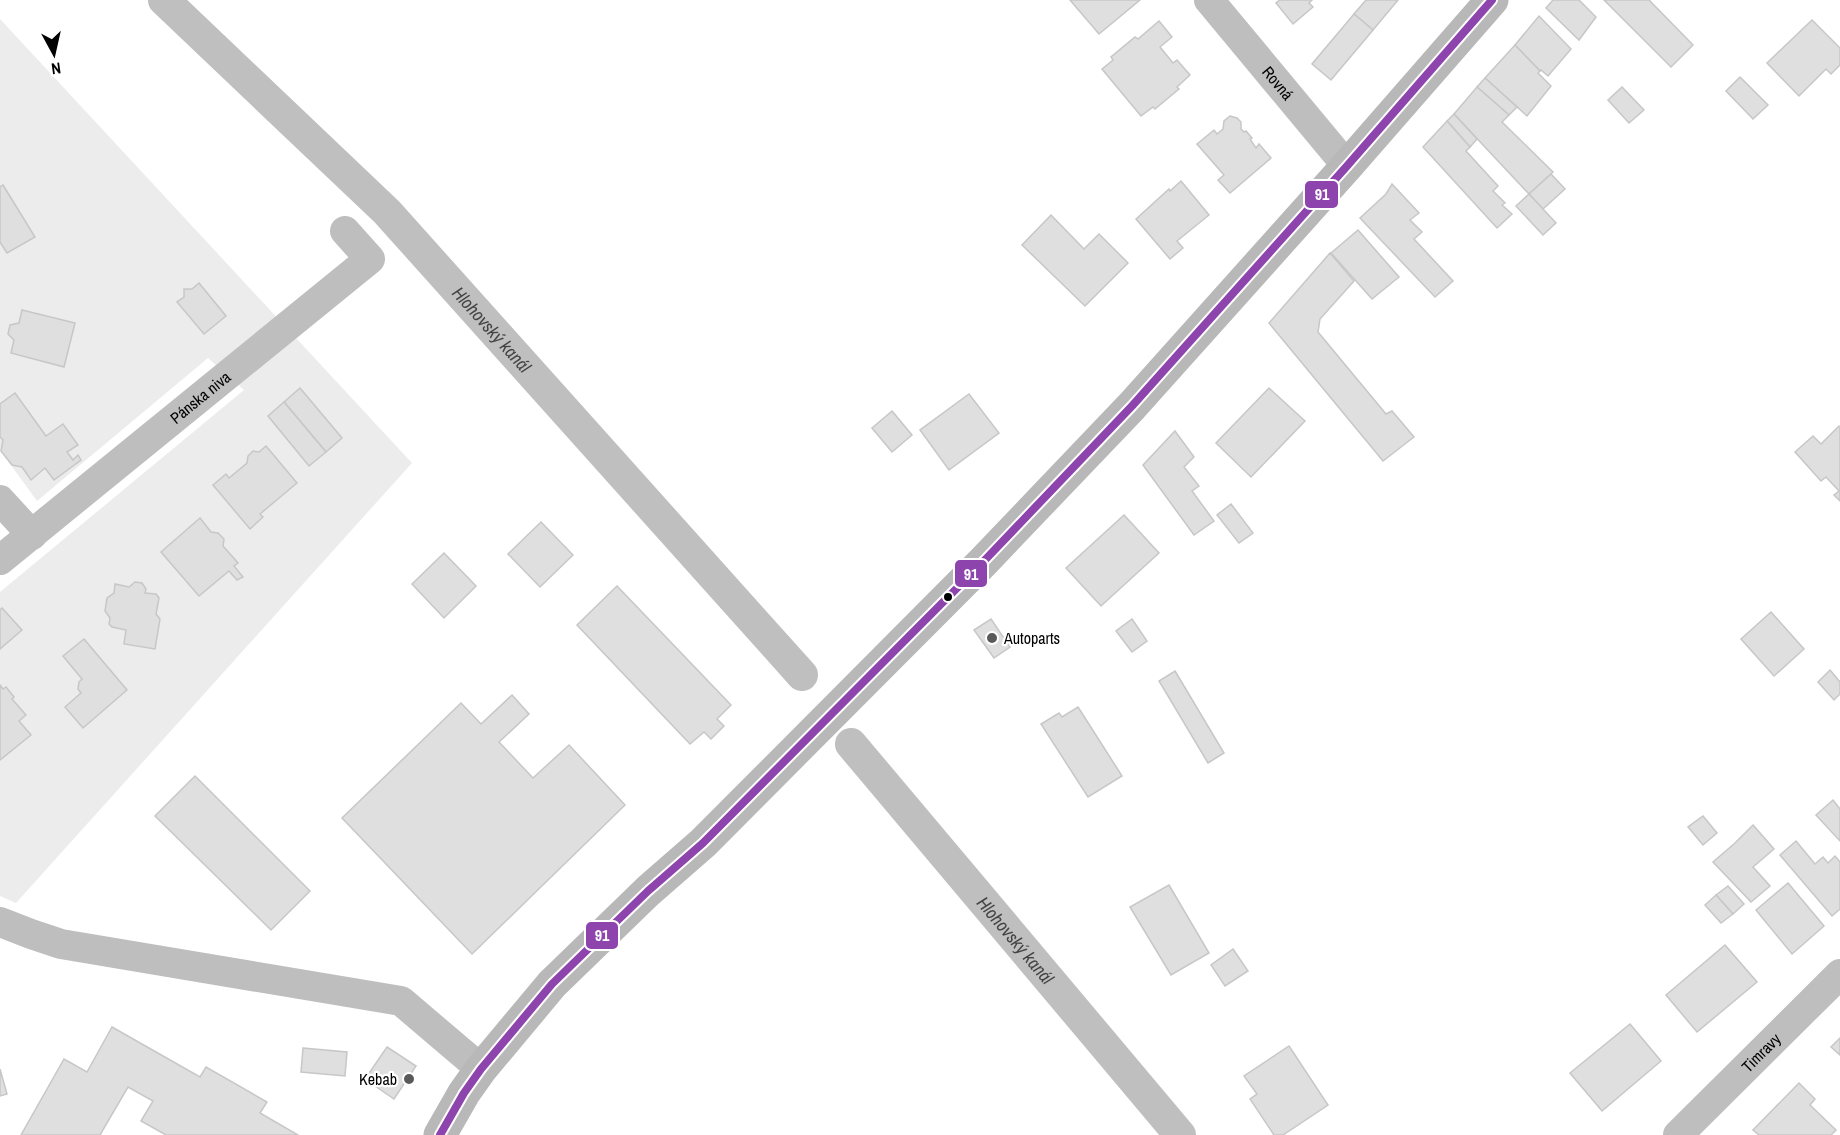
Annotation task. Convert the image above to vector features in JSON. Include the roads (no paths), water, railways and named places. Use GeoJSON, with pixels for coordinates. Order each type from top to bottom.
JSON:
{"type":"FeatureCollection","features":[{"type":"Feature","properties":{"kind":"main road"},"geometry":{"type":"LineString","coordinates":[[440,1135],[481,1069],[552,984],[648,891],[703,843],[1051,491],[1132,406],[1492,0]]}},
{"type":"Feature","properties":{"kind":"street","name":"Rovná"},"geometry":{"type":"LineString","coordinates":[[1209,0],[1347,166]]}},
{"type":"Feature","properties":{"kind":"street","name":"Pánska niva"},"geometry":{"type":"LineString","coordinates":[[0,560],[370,259],[345,231]]}},
{"type":"Feature","properties":{"kind":"street"},"geometry":{"type":"LineString","coordinates":[[0,500],[32,536]]}},
{"type":"Feature","properties":{"kind":"street"},"geometry":{"type":"LineString","coordinates":[[0,922],[61,944],[401,1001],[481,1069]]}},
{"type":"Feature","properties":{"kind":"street","name":"Timravy"},"geometry":{"type":"LineString","coordinates":[[1682,1134],[1840,974]]}},
{"type":"Feature","properties":{"kind":"waterway","name":"Hlohovský kanál"},"geometry":{"type":"LineString","coordinates":[[164,0],[387,212],[802,675]]}},
{"type":"Feature","properties":{"kind":"waterway","name":"Hlohovský kanál"},"geometry":{"type":"LineString","coordinates":[[851,744],[1180,1135]]}},
{"type":"Feature","properties":{"kind":"place","name":"Autoparts"},"geometry":{"type":"Point","coordinates":[992,638]}},
{"type":"Feature","properties":{"kind":"place","name":"Kebab"},"geometry":{"type":"Point","coordinates":[409,1079]}}]}
